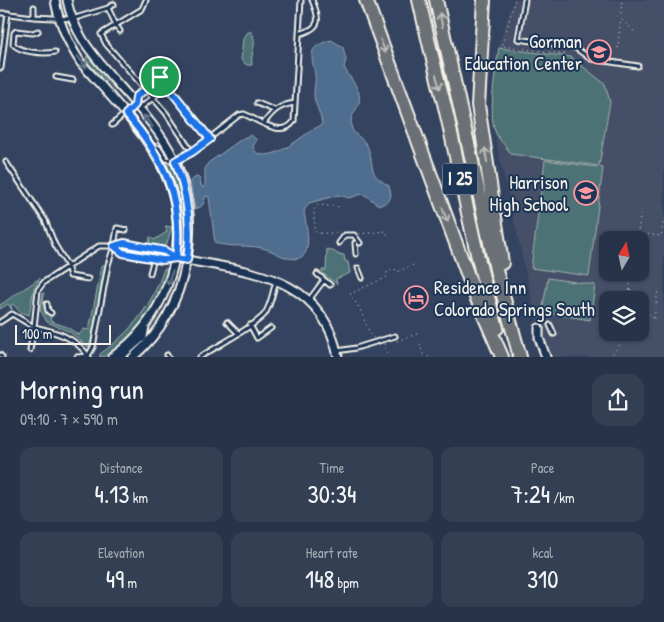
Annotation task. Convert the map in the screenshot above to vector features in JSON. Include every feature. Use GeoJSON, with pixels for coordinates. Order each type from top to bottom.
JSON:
{"type":"FeatureCollection","features":[{"type":"Feature","properties":{"kind":"highway"},"geometry":{"type":"LineString","coordinates":[[366,0],[474,292],[502,357]]}},
{"type":"Feature","properties":{"kind":"highway","name":"I 25"},"geometry":{"type":"LineString","coordinates":[[419,0],[470,226],[489,302],[506,357]]}},
{"type":"Feature","properties":{"kind":"highway","name":"I 25"},"geometry":{"type":"LineString","coordinates":[[436,0],[497,274],[520,357]]}},
{"type":"Feature","properties":{"kind":"highway"},"geometry":{"type":"LineString","coordinates":[[484,0],[478,104],[503,271],[526,357]]}},
{"type":"Feature","properties":{"kind":"street"},"geometry":{"type":"LineString","coordinates":[[55,0],[59,19],[70,44],[82,62],[151,146],[167,175],[174,197],[178,242],[176,258],[164,293],[145,326],[112,357]]}},
{"type":"Feature","properties":{"kind":"street"},"geometry":{"type":"LineString","coordinates":[[67,0],[72,19],[85,46],[164,141],[175,161],[184,186],[189,213],[190,235],[187,260],[178,293],[168,316],[148,342],[133,357]]}},
{"type":"Feature","properties":{"kind":"street"},"geometry":{"type":"LineString","coordinates":[[176,258],[253,273],[276,280],[315,304],[328,322],[338,354]]}},
{"type":"Feature","properties":{"kind":"street"},"geometry":{"type":"LineString","coordinates":[[120,357],[143,337],[145,326]]}},
{"type":"Feature","properties":{"kind":"street"},"geometry":{"type":"LineString","coordinates":[[539,328],[539,338],[546,357]]}},
{"type":"Feature","properties":{"kind":"lane"},"geometry":{"type":"LineString","coordinates":[[146,0],[142,9],[101,34],[106,44],[166,113],[192,152]]}},
{"type":"Feature","properties":{"kind":"lane"},"geometry":{"type":"LineString","coordinates":[[151,146],[159,148],[166,159],[175,161],[192,152],[240,115],[244,114],[276,129],[280,130],[288,127],[294,120],[301,0]]}},
{"type":"Feature","properties":{"kind":"lane"},"geometry":{"type":"LineString","coordinates":[[299,34],[312,29],[318,20],[312,0]]}},
{"type":"Feature","properties":{"kind":"lane"},"geometry":{"type":"LineString","coordinates":[[525,0],[518,40],[574,47],[591,60],[638,66]]}},
{"type":"Feature","properties":{"kind":"lane"},"geometry":{"type":"LineString","coordinates":[[2,12],[34,17],[72,19],[108,8],[114,4]]}},
{"type":"Feature","properties":{"kind":"lane"},"geometry":{"type":"LineString","coordinates":[[34,7],[34,17]]}},
{"type":"Feature","properties":{"kind":"lane"},"geometry":{"type":"LineString","coordinates":[[108,8],[120,30]]}},
{"type":"Feature","properties":{"kind":"lane"},"geometry":{"type":"LineString","coordinates":[[1,68],[8,13]]}},
{"type":"Feature","properties":{"kind":"lane"},"geometry":{"type":"LineString","coordinates":[[38,31],[33,33],[16,31],[13,44],[18,48],[47,53],[55,52]]}},
{"type":"Feature","properties":{"kind":"lane"},"geometry":{"type":"LineString","coordinates":[[112,125],[135,105],[136,97],[158,75],[210,139]]}},
{"type":"Feature","properties":{"kind":"lane"},"geometry":{"type":"LineString","coordinates":[[56,77],[73,80]]}},
{"type":"Feature","properties":{"kind":"lane"},"geometry":{"type":"LineString","coordinates":[[135,105],[143,106],[167,86]]}},
{"type":"Feature","properties":{"kind":"lane"},"geometry":{"type":"LineString","coordinates":[[258,103],[274,110]]}},
{"type":"Feature","properties":{"kind":"lane"},"geometry":{"type":"LineString","coordinates":[[264,123],[274,110],[284,105],[295,103]]}},
{"type":"Feature","properties":{"kind":"lane"},"geometry":{"type":"LineString","coordinates":[[6,162],[49,227],[55,245],[67,265],[70,276],[88,279]]}},
{"type":"Feature","properties":{"kind":"lane"},"geometry":{"type":"LineString","coordinates":[[88,356],[93,347],[108,265],[117,228],[126,230]]}},
{"type":"Feature","properties":{"kind":"lane"},"geometry":{"type":"LineString","coordinates":[[339,243],[344,235],[354,235],[360,243]]}},
{"type":"Feature","properties":{"kind":"lane"},"geometry":{"type":"LineString","coordinates":[[30,350],[40,285],[67,265],[99,246],[114,246],[124,243],[165,251],[176,258]]}},
{"type":"Feature","properties":{"kind":"lane"},"geometry":{"type":"LineString","coordinates":[[355,243],[356,254]]}},
{"type":"Feature","properties":{"kind":"lane"},"geometry":{"type":"LineString","coordinates":[[114,246],[123,253],[162,260],[176,258]]}},
{"type":"Feature","properties":{"kind":"lane"},"geometry":{"type":"LineString","coordinates":[[150,273],[154,258]]}},
{"type":"Feature","properties":{"kind":"lane"},"geometry":{"type":"LineString","coordinates":[[358,268],[362,278]]}},
{"type":"Feature","properties":{"kind":"lane"},"geometry":{"type":"LineString","coordinates":[[317,274],[330,286]]}},
{"type":"Feature","properties":{"kind":"lane"},"geometry":{"type":"LineString","coordinates":[[200,357],[264,314],[268,308],[276,280]]}},
{"type":"Feature","properties":{"kind":"lane"},"geometry":{"type":"LineString","coordinates":[[309,300],[324,280]]}},
{"type":"Feature","properties":{"kind":"lane"},"geometry":{"type":"LineString","coordinates":[[47,304],[48,311],[51,313]]}},
{"type":"Feature","properties":{"kind":"lane"},"geometry":{"type":"LineString","coordinates":[[0,322],[12,314],[34,327],[55,331],[67,336],[88,356]]}},
{"type":"Feature","properties":{"kind":"lane"},"geometry":{"type":"LineString","coordinates":[[228,322],[238,333]]}},
{"type":"Feature","properties":{"kind":"lane"},"geometry":{"type":"LineString","coordinates":[[250,325],[257,338],[271,328]]}},
{"type":"Feature","properties":{"kind":"lane"},"geometry":{"type":"LineString","coordinates":[[550,325],[554,334]]}},
{"type":"Feature","properties":{"kind":"lane"},"geometry":{"type":"LineString","coordinates":[[338,354],[395,336]]}},
{"type":"Feature","properties":{"kind":"lane"},"geometry":{"type":"LineString","coordinates":[[77,357],[88,356]]}},
{"type":"Feature","properties":{"kind":"path"},"geometry":{"type":"LineString","coordinates":[[515,0],[502,46],[564,54],[571,47]]}},
{"type":"Feature","properties":{"kind":"path"},"geometry":{"type":"LineString","coordinates":[[618,48],[622,0]]}},
{"type":"Feature","properties":{"kind":"path"},"geometry":{"type":"LineString","coordinates":[[616,16],[621,18],[636,33]]}},
{"type":"Feature","properties":{"kind":"path"},"geometry":{"type":"LineString","coordinates":[[342,207],[318,205],[314,210],[314,230],[317,233],[342,234]]}},
{"type":"Feature","properties":{"kind":"path"},"geometry":{"type":"LineString","coordinates":[[638,231],[641,210]]}},
{"type":"Feature","properties":{"kind":"path"},"geometry":{"type":"LineString","coordinates":[[649,234],[661,236],[664,219]]}},
{"type":"Feature","properties":{"kind":"path"},"geometry":{"type":"LineString","coordinates":[[356,233],[369,234],[386,231],[388,236]]}},
{"type":"Feature","properties":{"kind":"path"},"geometry":{"type":"LineString","coordinates":[[374,338],[370,334],[350,294],[387,277],[387,272],[395,269],[397,272],[416,264]]}},
{"type":"Feature","properties":{"kind":"path"},"geometry":{"type":"LineString","coordinates":[[629,290],[630,281]]}},
{"type":"Feature","properties":{"kind":"path"},"geometry":{"type":"LineString","coordinates":[[654,319],[658,289]]}},
{"type":"Feature","properties":{"kind":"path"},"geometry":{"type":"LineString","coordinates":[[649,313],[654,319]]}},
{"type":"Feature","properties":{"kind":"path"},"geometry":{"type":"LineString","coordinates":[[649,318],[654,319]]}},
{"type":"Feature","properties":{"kind":"path"},"geometry":{"type":"LineString","coordinates":[[388,357],[384,345],[420,333]]}},
{"type":"Feature","properties":{"kind":"path"},"geometry":{"type":"LineString","coordinates":[[609,357],[622,341]]}},
{"type":"Feature","properties":{"kind":"path"},"geometry":{"type":"LineString","coordinates":[[420,344],[424,357]]}},
{"type":"Feature","properties":{"kind":"shaded area","name":"Harrison High School"},"geometry":{"type":"Polygon","coordinates":[[[513,0],[664,0],[664,357],[551,357],[535,313],[497,145],[491,103],[498,48],[513,0]]]}},
{"type":"Feature","properties":{"kind":"shaded area"},"geometry":{"type":"Polygon","coordinates":[[[331,40],[343,47],[346,60],[344,67],[360,98],[351,119],[351,127],[354,133],[367,146],[373,171],[382,182],[389,186],[391,195],[389,201],[381,205],[377,204],[362,194],[349,198],[339,195],[309,203],[304,211],[308,243],[303,256],[297,259],[288,258],[260,248],[215,243],[209,197],[206,196],[202,205],[195,209],[190,181],[196,177],[199,178],[202,187],[205,187],[205,169],[208,163],[243,138],[251,135],[257,140],[253,146],[255,151],[268,155],[284,149],[322,124],[314,98],[315,77],[312,52],[318,45],[331,40]]]}},
{"type":"Feature","properties":{"kind":"green space"},"geometry":{"type":"Polygon","coordinates":[[[248,32],[252,32],[254,37],[252,65],[247,65],[241,60],[243,39],[248,32]]]}},
{"type":"Feature","properties":{"kind":"green space"},"geometry":{"type":"Polygon","coordinates":[[[499,48],[571,57],[605,84],[610,102],[599,166],[511,154],[496,134],[493,124],[493,90],[499,48]]]}},
{"type":"Feature","properties":{"kind":"green space"},"geometry":{"type":"Polygon","coordinates":[[[87,56],[124,98],[90,65],[86,60],[87,56]]]}},
{"type":"Feature","properties":{"kind":"green space"},"geometry":{"type":"Polygon","coordinates":[[[545,160],[603,168],[589,276],[531,268],[545,160]]]}},
{"type":"Feature","properties":{"kind":"green space"},"geometry":{"type":"Polygon","coordinates":[[[167,164],[173,165],[181,186],[187,220],[185,221],[174,182],[167,164]]]}},
{"type":"Feature","properties":{"kind":"green space"},"geometry":{"type":"Polygon","coordinates":[[[165,226],[172,227],[166,246],[149,244],[150,237],[154,240],[167,232],[165,226]]]}},
{"type":"Feature","properties":{"kind":"green space"},"geometry":{"type":"Polygon","coordinates":[[[327,249],[344,255],[345,261],[348,262],[350,273],[336,279],[337,284],[322,273],[322,270],[326,270],[327,249]]]}},
{"type":"Feature","properties":{"kind":"green space"},"geometry":{"type":"Polygon","coordinates":[[[102,265],[105,265],[91,345],[88,347],[70,332],[47,322],[40,310],[44,293],[43,306],[51,317],[50,321],[67,327],[79,335],[84,329],[89,330],[102,265]]]}},
{"type":"Feature","properties":{"kind":"green space"},"geometry":{"type":"Polygon","coordinates":[[[164,269],[167,269],[156,301],[136,330],[110,353],[101,357],[100,354],[122,336],[139,317],[153,295],[164,269]]]}},
{"type":"Feature","properties":{"kind":"green space"},"geometry":{"type":"Polygon","coordinates":[[[40,278],[34,288],[29,315],[20,312],[13,304],[11,305],[12,310],[8,304],[0,309],[0,305],[40,278]]]}},
{"type":"Feature","properties":{"kind":"green space"},"geometry":{"type":"Polygon","coordinates":[[[548,278],[595,285],[590,320],[542,312],[548,278]]]}},
{"type":"Feature","properties":{"kind":"place","name":"Gorman Education Center"},"geometry":{"type":"Point","coordinates":[599,52]}},
{"type":"Feature","properties":{"kind":"place","name":"Harrison High School"},"geometry":{"type":"Point","coordinates":[586,193]}},
{"type":"Feature","properties":{"kind":"place","name":"Residence Inn Colorado Springs South"},"geometry":{"type":"Point","coordinates":[416,298]}},
{"type":"Feature","properties":{"kind":"route"},"geometry":{"type":"LineString","coordinates":[[160,77],[136,97],[135,105],[126,114],[157,154],[172,188],[177,218],[178,242],[176,258],[165,251],[124,243],[114,246],[123,253],[162,260],[176,258],[187,260],[190,235],[189,213],[184,186],[175,161],[210,139],[160,77]]}}]}
